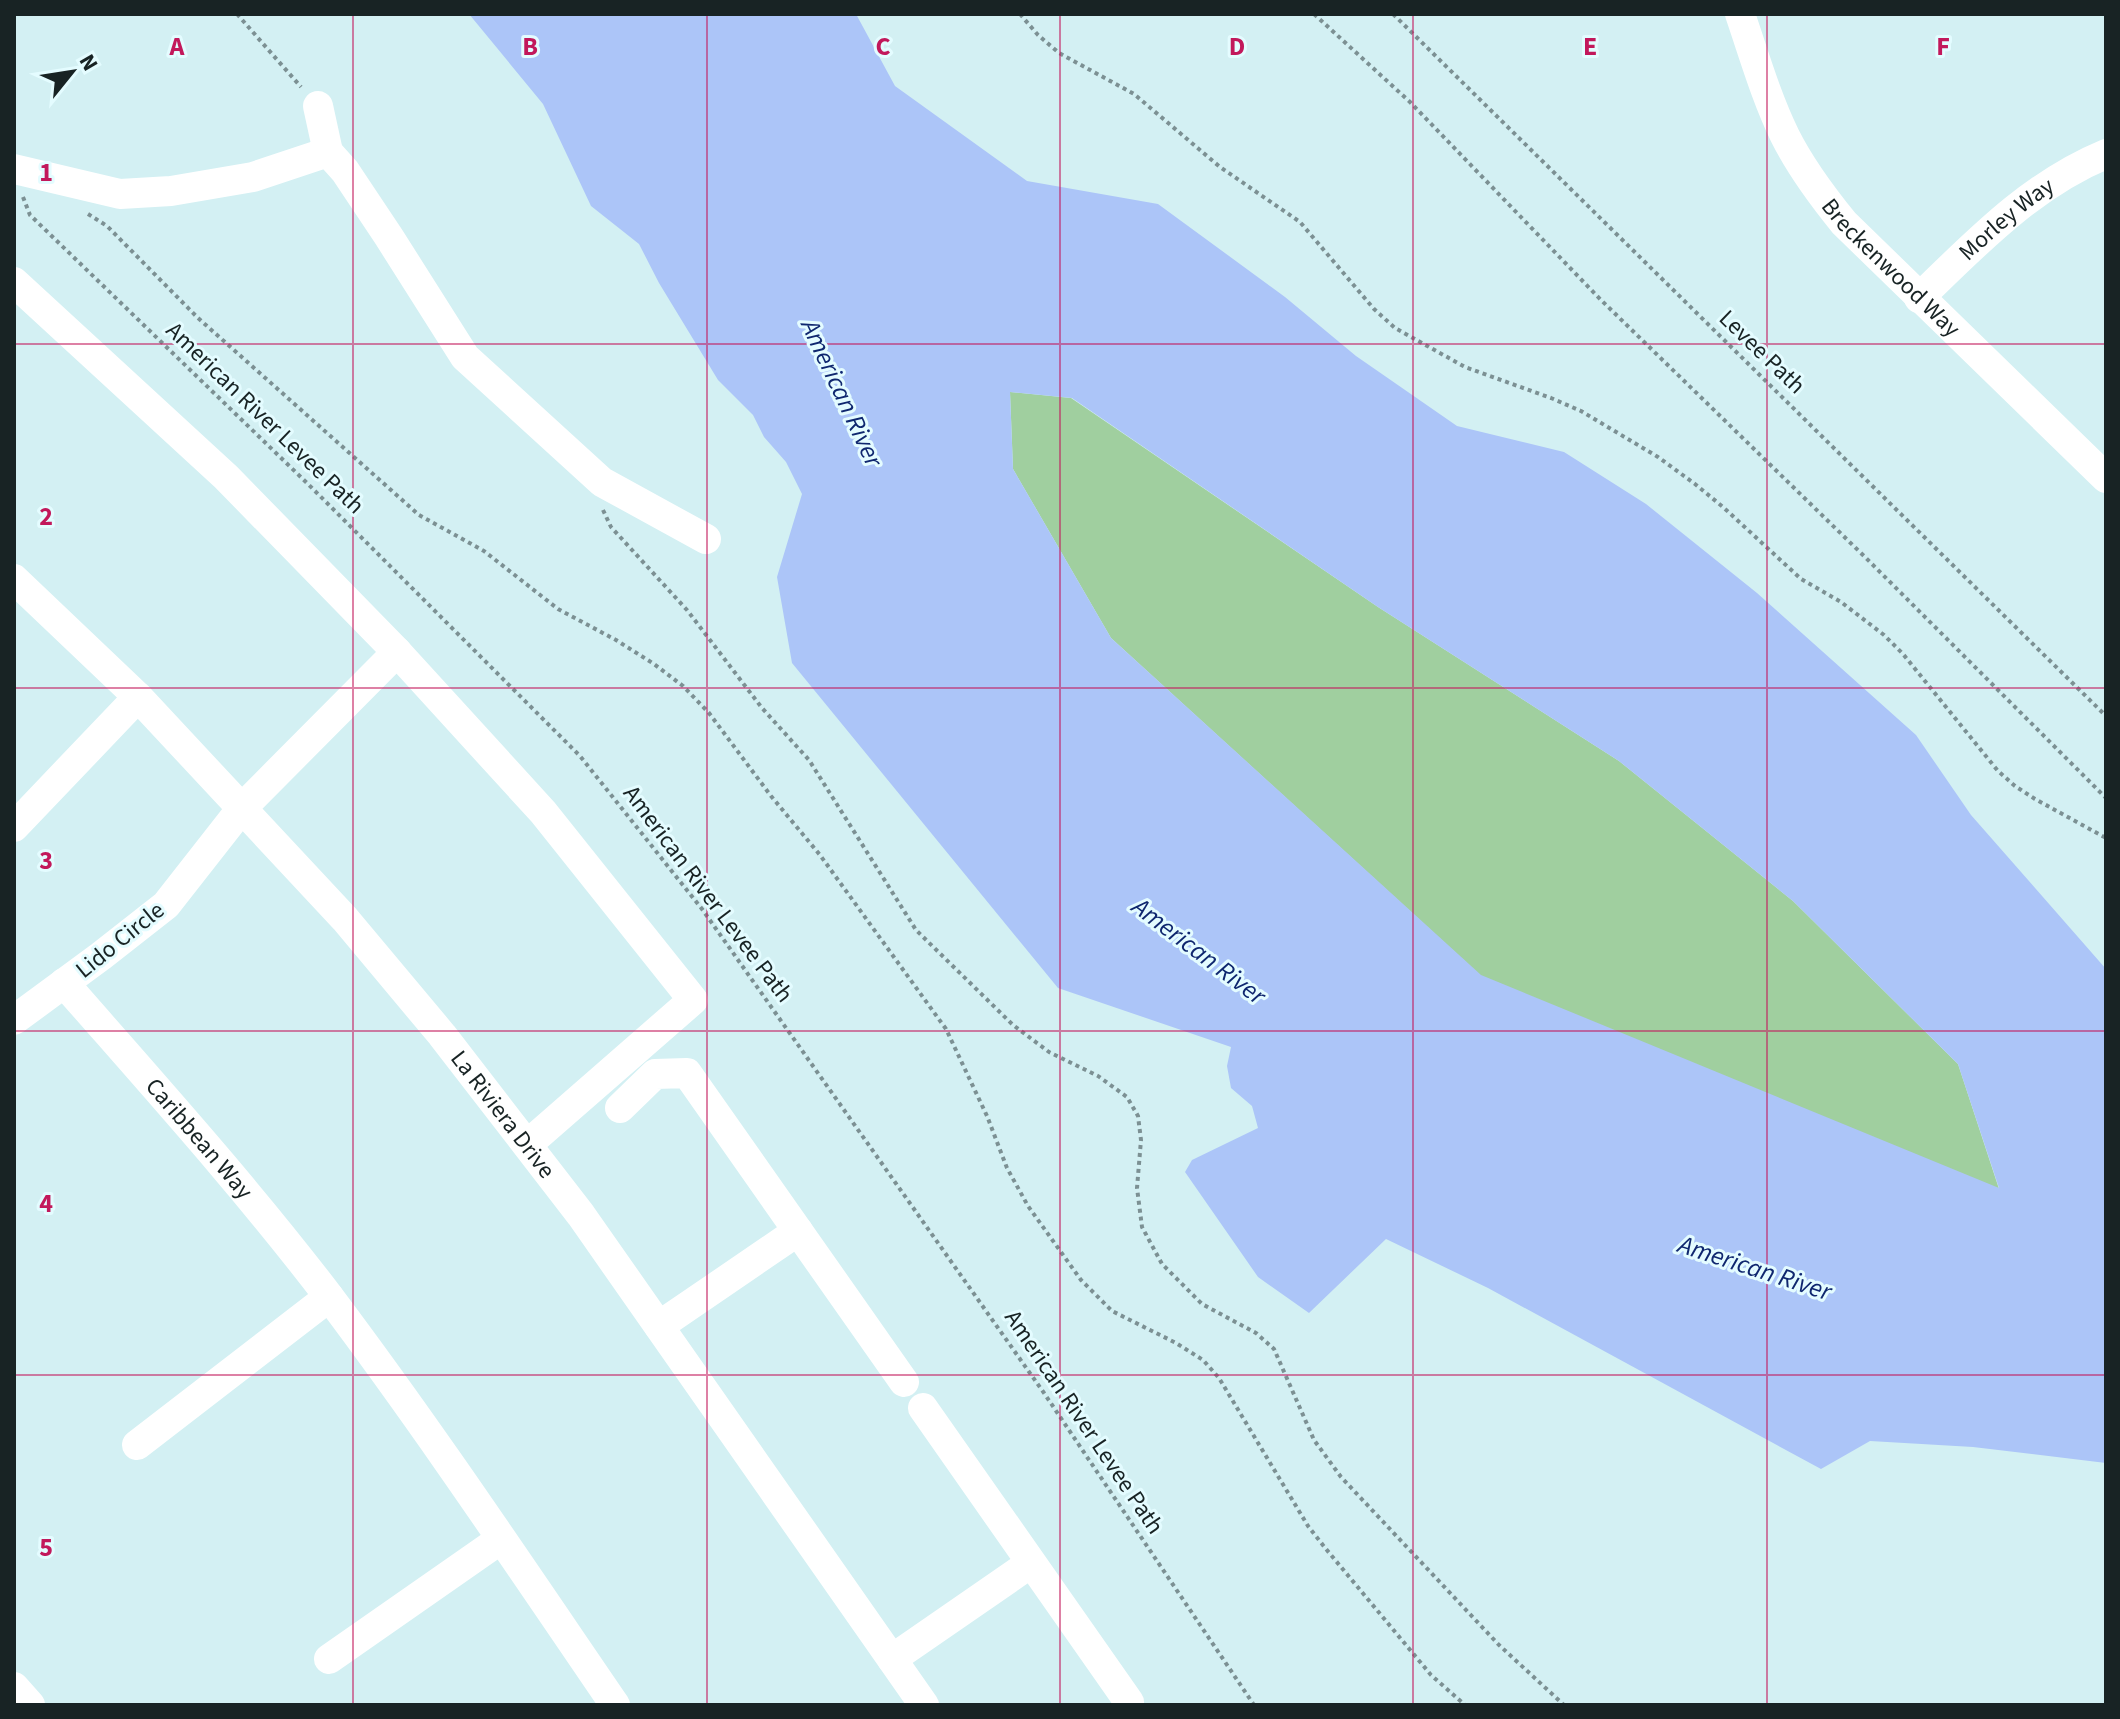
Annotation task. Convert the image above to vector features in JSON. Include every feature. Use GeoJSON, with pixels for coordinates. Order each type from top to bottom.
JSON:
{"type":"FeatureCollection","features":[{"type":"Feature","properties":{"kind":"street","name":"Breckenwood Way"},"geometry":{"type":"LineString","coordinates":[[1740,14],[1786,138],[1815,187],[1844,223],[2106,478]]}},
{"type":"Feature","properties":{"kind":"street"},"geometry":{"type":"LineString","coordinates":[[318,106],[328,152],[345,171],[465,357],[602,482],[706,539]]}},
{"type":"Feature","properties":{"kind":"street"},"geometry":{"type":"LineString","coordinates":[[19,183],[120,194],[171,191],[253,177],[328,152]]}},
{"type":"Feature","properties":{"kind":"street","name":"Morley Way"},"geometry":{"type":"LineString","coordinates":[[1919,298],[1998,221],[2031,195],[2106,154]]}},
{"type":"Feature","properties":{"kind":"street"},"geometry":{"type":"LineString","coordinates":[[14,282],[226,477],[397,652],[543,812],[693,1000],[528,1144]]}},
{"type":"Feature","properties":{"kind":"street","name":"La Riviera Drive"},"geometry":{"type":"LineString","coordinates":[[14,579],[138,697],[345,919],[442,1035],[528,1144],[659,1326],[924,1705]]}},
{"type":"Feature","properties":{"kind":"street","name":"Lido Circle"},"geometry":{"type":"LineString","coordinates":[[14,1020],[166,905],[242,808],[397,652]]}},
{"type":"Feature","properties":{"kind":"street"},"geometry":{"type":"LineString","coordinates":[[14,827],[138,697]]}},
{"type":"Feature","properties":{"kind":"street","name":"Caribbean Way"},"geometry":{"type":"LineString","coordinates":[[64,983],[241,1187],[329,1297],[615,1705]]}},
{"type":"Feature","properties":{"kind":"street"},"geometry":{"type":"LineString","coordinates":[[620,1108],[655,1074],[687,1073],[904,1382]]}},
{"type":"Feature","properties":{"kind":"street"},"geometry":{"type":"LineString","coordinates":[[659,1326],[798,1231]]}},
{"type":"Feature","properties":{"kind":"street"},"geometry":{"type":"LineString","coordinates":[[137,1445],[329,1297]]}},
{"type":"Feature","properties":{"kind":"street"},"geometry":{"type":"LineString","coordinates":[[923,1408],[1129,1702]]}},
{"type":"Feature","properties":{"kind":"street"},"geometry":{"type":"LineString","coordinates":[[329,1659],[501,1539]]}},
{"type":"Feature","properties":{"kind":"street"},"geometry":{"type":"LineString","coordinates":[[892,1659],[1031,1563]]}},
{"type":"Feature","properties":{"kind":"street"},"geometry":{"type":"LineString","coordinates":[[14,1687],[30,1705]]}},
{"type":"Feature","properties":{"kind":"path"},"geometry":{"type":"LineString","coordinates":[[237,14],[318,106]]}},
{"type":"Feature","properties":{"kind":"path"},"geometry":{"type":"LineString","coordinates":[[1020,14],[1059,53],[1134,94],[1220,167],[1300,222],[1374,309],[1395,328],[1465,367],[1581,411],[1658,457],[1695,484],[1801,579],[1841,602],[1884,635],[1998,771],[2015,786],[2106,838]]}},
{"type":"Feature","properties":{"kind":"path"},"geometry":{"type":"LineString","coordinates":[[1314,14],[1410,102],[1601,300],[2106,798]]}},
{"type":"Feature","properties":{"kind":"path","name":"Levee Path"},"geometry":{"type":"LineString","coordinates":[[1393,14],[2106,716]]}},
{"type":"Feature","properties":{"kind":"path"},"geometry":{"type":"LineString","coordinates":[[19,183],[36,200]]}},
{"type":"Feature","properties":{"kind":"path","name":"American River Levee Path"},"geometry":{"type":"LineString","coordinates":[[19,183],[30,215],[385,559],[580,756],[702,909],[1044,1393],[1254,1705]]}},
{"type":"Feature","properties":{"kind":"path"},"geometry":{"type":"LineString","coordinates":[[78,210],[107,226],[198,318],[419,515],[484,551],[558,609],[654,664],[683,686],[709,713],[865,915],[946,1029],[987,1116],[1007,1168],[1028,1206],[1081,1280],[1112,1311],[1203,1360],[1219,1378],[1308,1526],[1431,1675],[1465,1705]]}},
{"type":"Feature","properties":{"kind":"path"},"geometry":{"type":"LineString","coordinates":[[600,502],[611,527],[687,610],[762,708],[809,760],[916,930],[1013,1025],[1049,1052],[1098,1076],[1127,1097],[1138,1116],[1141,1140],[1137,1188],[1142,1227],[1162,1264],[1202,1304],[1256,1333],[1274,1349],[1314,1440],[1341,1477],[1499,1645],[1564,1705]]}},
{"type":"Feature","properties":{"kind":"green space"},"geometry":{"type":"Polygon","coordinates":[[[1010,392],[1071,398],[1378,607],[1619,761],[1793,901],[1958,1064],[1999,1189],[1481,976],[1111,638],[1013,469],[1010,392]]]}},
{"type":"Feature","properties":{"kind":"water","name":"American River"},"geometry":{"type":"Polygon","coordinates":[[[469,14],[856,14],[895,86],[1027,181],[1158,204],[1285,297],[1356,356],[1457,426],[1564,452],[1646,504],[1757,593],[1916,735],[1971,815],[2106,969],[2106,1463],[1973,1447],[1870,1441],[1821,1469],[1488,1288],[1386,1239],[1309,1313],[1258,1277],[1185,1172],[1192,1160],[1258,1128],[1252,1106],[1231,1088],[1227,1066],[1231,1047],[1058,988],[792,663],[777,577],[802,494],[786,462],[764,437],[753,415],[718,380],[639,244],[591,206],[543,104],[469,14]],[[1010,392],[1013,469],[1111,638],[1481,975],[1999,1188],[1958,1064],[1793,901],[1619,761],[1378,607],[1072,398],[1010,392]]]}}]}
